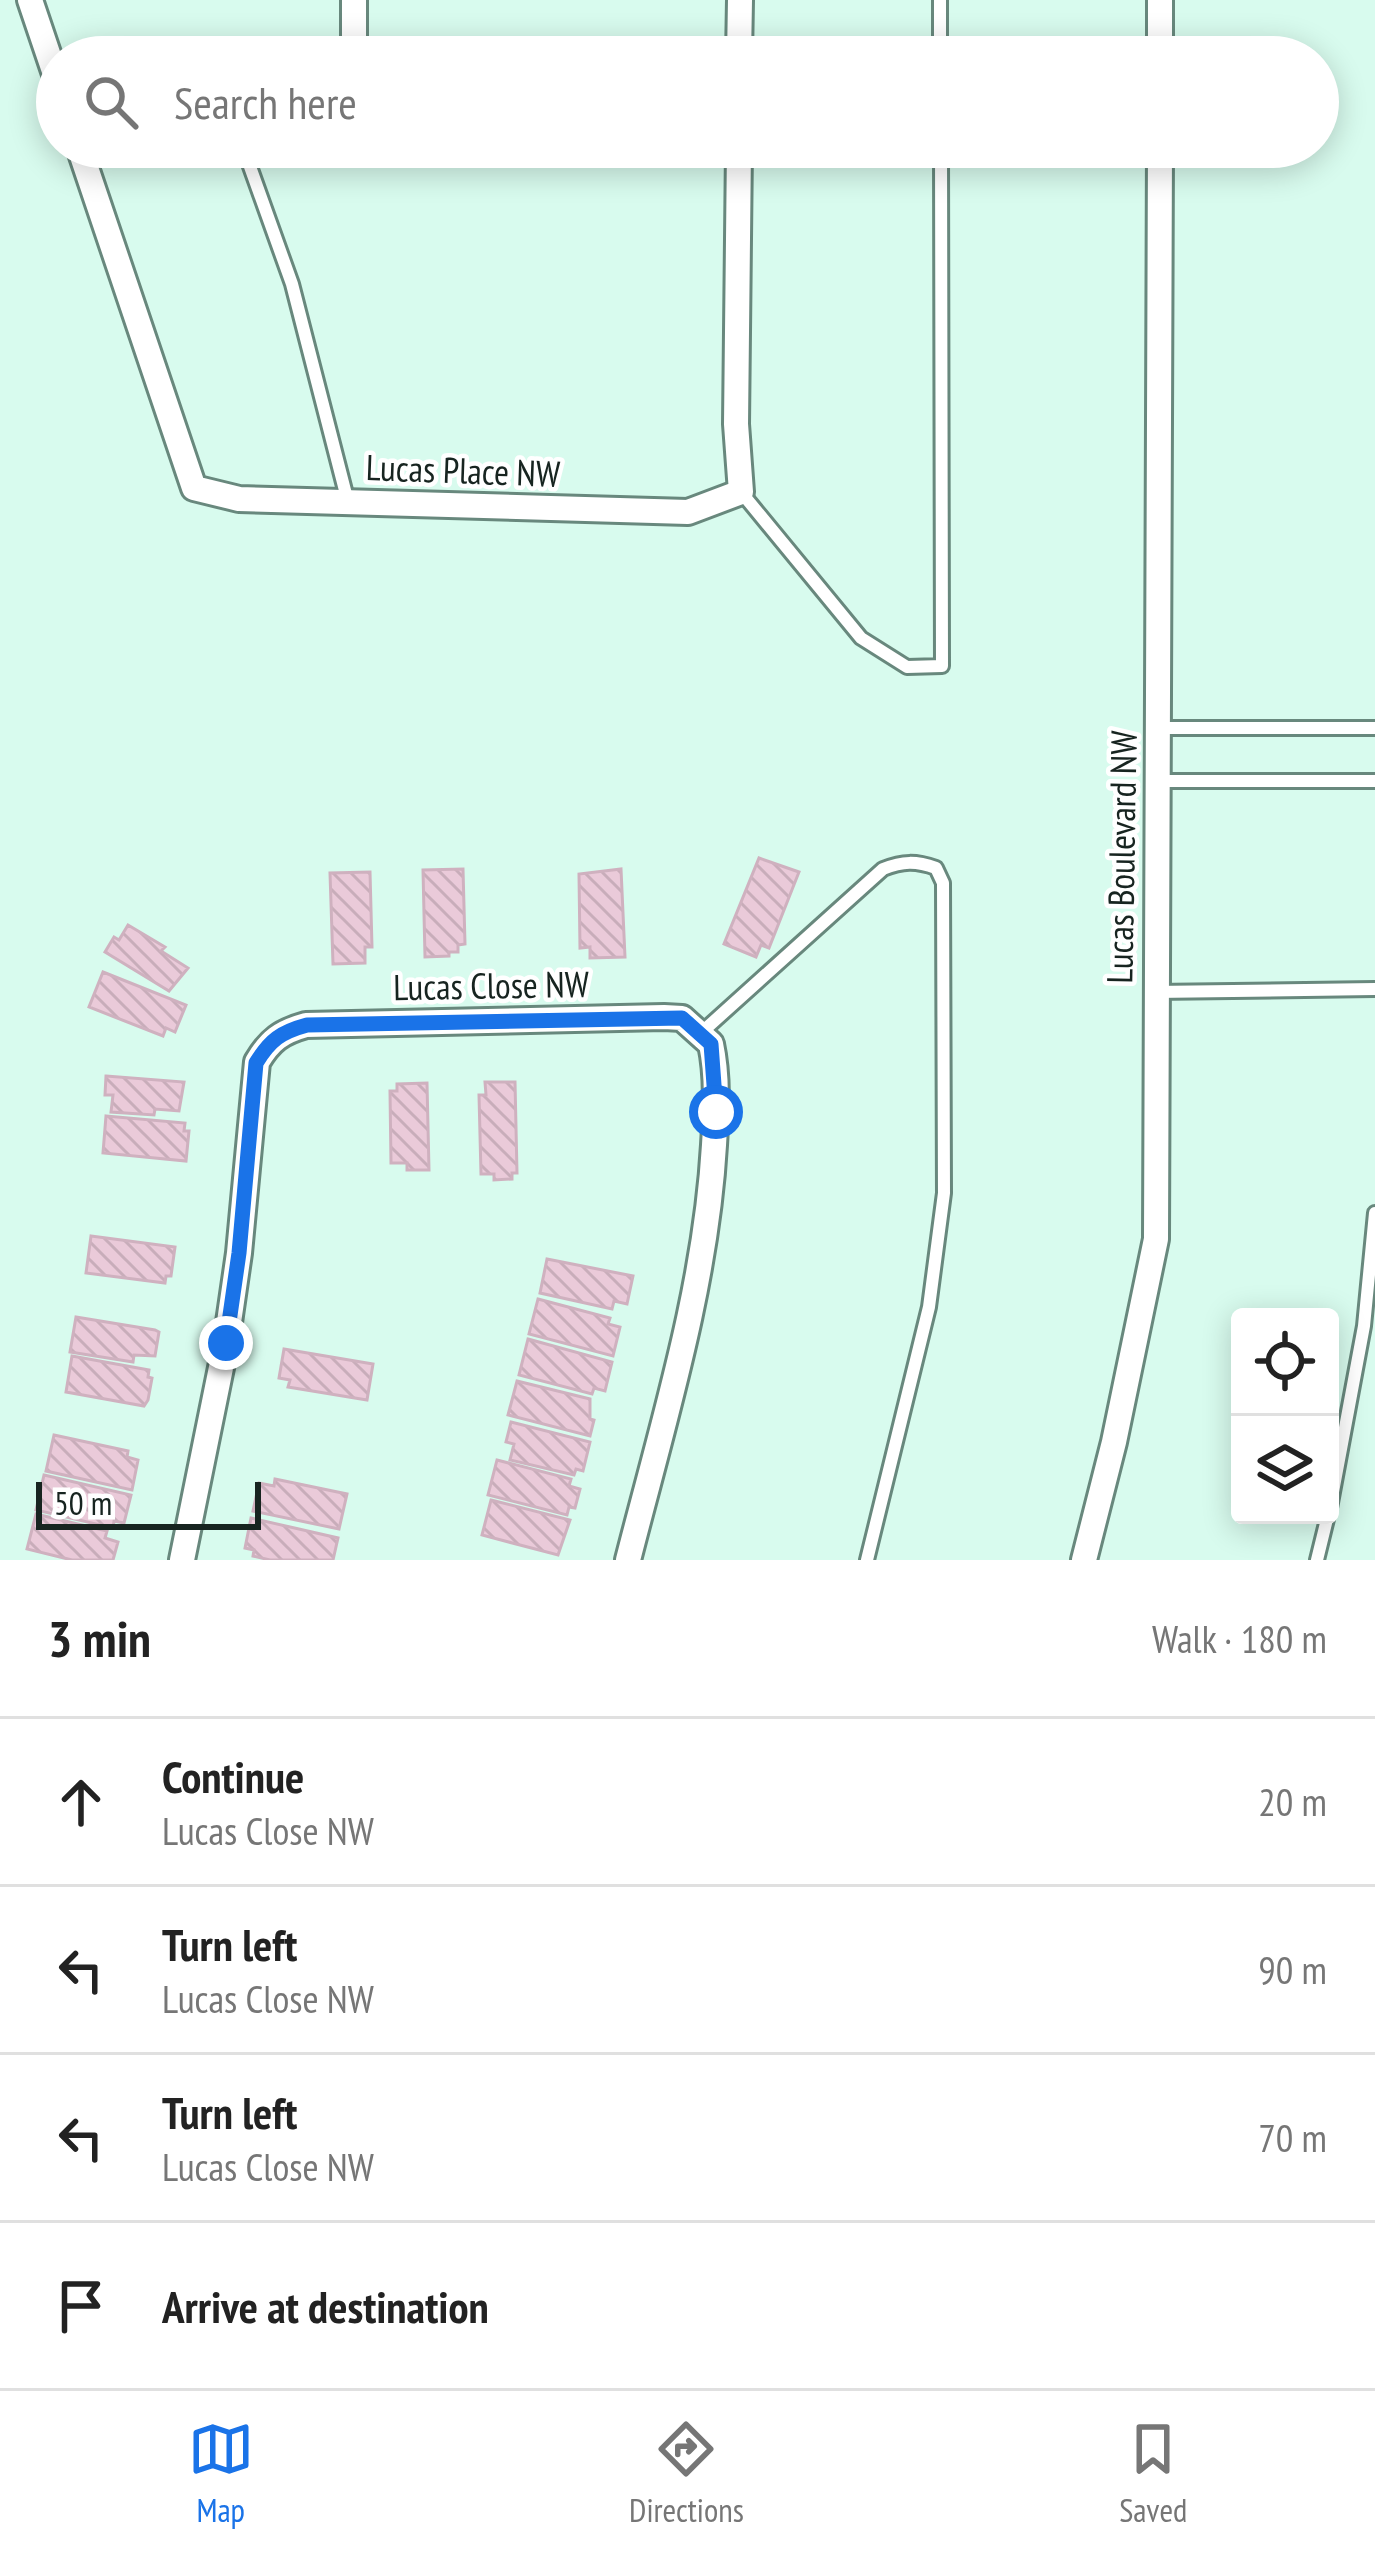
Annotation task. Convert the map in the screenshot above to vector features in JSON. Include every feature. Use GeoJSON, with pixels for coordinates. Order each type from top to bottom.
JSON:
{"type":"FeatureCollection","features":[{"type":"Feature","properties":{"kind":"street"},"geometry":{"type":"LineString","coordinates":[[31,0],[43,36]]}},
{"type":"Feature","properties":{"kind":"street"},"geometry":{"type":"LineString","coordinates":[[354,0],[354,36]]}},
{"type":"Feature","properties":{"kind":"street"},"geometry":{"type":"LineString","coordinates":[[740,0],[740,36]]}},
{"type":"Feature","properties":{"kind":"street"},"geometry":{"type":"LineString","coordinates":[[1160,0],[1160,36]]}},
{"type":"Feature","properties":{"kind":"street","name":"Lucas Place NW"},"geometry":{"type":"LineString","coordinates":[[93,168],[194,488],[238,499],[688,512],[741,492]]}},
{"type":"Feature","properties":{"kind":"street"},"geometry":{"type":"LineString","coordinates":[[739,168],[736,424],[741,492]]}},
{"type":"Feature","properties":{"kind":"street","name":"Lucas Boulevard NW"},"geometry":{"type":"LineString","coordinates":[[1084,1560],[1156,1239],[1160,168]]}},
{"type":"Feature","properties":{"kind":"street","name":"Lucas Close NW"},"geometry":{"type":"LineString","coordinates":[[182,1560],[226,1343],[256,1063],[269,1042],[307,1025],[521,1020],[682,1018],[702,1032]]}},
{"type":"Feature","properties":{"kind":"street"},"geometry":{"type":"LineString","coordinates":[[628,1560],[703,1248],[716,1096],[711,1044],[702,1032]]}},
{"type":"Feature","properties":{"kind":"lane"},"geometry":{"type":"LineString","coordinates":[[940,0],[940,36]]}},
{"type":"Feature","properties":{"kind":"lane"},"geometry":{"type":"LineString","coordinates":[[251,168],[292,284],[349,502]]}},
{"type":"Feature","properties":{"kind":"lane"},"geometry":{"type":"LineString","coordinates":[[741,492],[861,638],[907,667],[942,666],[940,168]]}},
{"type":"Feature","properties":{"kind":"lane"},"geometry":{"type":"LineString","coordinates":[[1159,728],[1375,728]]}},
{"type":"Feature","properties":{"kind":"lane"},"geometry":{"type":"LineString","coordinates":[[1158,781],[1375,781]]}},
{"type":"Feature","properties":{"kind":"lane"},"geometry":{"type":"LineString","coordinates":[[702,1032],[870,878],[900,862],[936,868],[943,884],[944,1193],[929,1306],[867,1560]]}},
{"type":"Feature","properties":{"kind":"lane"},"geometry":{"type":"LineString","coordinates":[[1154,992],[1375,988]]}},
{"type":"Feature","properties":{"kind":"lane"},"geometry":{"type":"LineString","coordinates":[[1339,1459],[1364,1326],[1375,1213]]}},
{"type":"Feature","properties":{"kind":"lane"},"geometry":{"type":"LineString","coordinates":[[1317,1560],[1326,1524]]}},
{"type":"Feature","properties":{"kind":"building"},"geometry":{"type":"Polygon","coordinates":[[[759,858],[799,872],[769,948],[761,945],[756,957],[724,944],[759,858]]]}},
{"type":"Feature","properties":{"kind":"building"},"geometry":{"type":"Polygon","coordinates":[[[463,869],[465,944],[449,956],[425,957],[423,870],[463,869]]]}},
{"type":"Feature","properties":{"kind":"building"},"geometry":{"type":"Polygon","coordinates":[[[621,869],[625,957],[590,958],[590,947],[580,948],[579,874],[621,869]]]}},
{"type":"Feature","properties":{"kind":"building"},"geometry":{"type":"Polygon","coordinates":[[[370,872],[372,947],[365,947],[365,963],[333,964],[330,873],[370,872]]]}},
{"type":"Feature","properties":{"kind":"building"},"geometry":{"type":"Polygon","coordinates":[[[128,925],[165,947],[161,951],[188,968],[169,991],[105,952],[128,925]]]}},
{"type":"Feature","properties":{"kind":"building"},"geometry":{"type":"Polygon","coordinates":[[[103,972],[186,1005],[175,1032],[166,1028],[163,1036],[89,1007],[103,972]]]}},
{"type":"Feature","properties":{"kind":"building"},"geometry":{"type":"Polygon","coordinates":[[[106,1076],[184,1082],[179,1111],[155,1109],[154,1115],[111,1112],[113,1095],[105,1095],[106,1076]]]}},
{"type":"Feature","properties":{"kind":"building"},"geometry":{"type":"Polygon","coordinates":[[[485,1082],[515,1082],[517,1173],[512,1173],[512,1179],[494,1180],[494,1174],[481,1174],[479,1095],[486,1095],[485,1082]]]}},
{"type":"Feature","properties":{"kind":"building"},"geometry":{"type":"Polygon","coordinates":[[[427,1083],[429,1170],[407,1170],[407,1163],[391,1163],[390,1091],[397,1091],[397,1084],[427,1083]]]}},
{"type":"Feature","properties":{"kind":"building"},"geometry":{"type":"Polygon","coordinates":[[[106,1116],[185,1123],[184,1131],[189,1131],[186,1161],[103,1153],[106,1116]]]}},
{"type":"Feature","properties":{"kind":"building"},"geometry":{"type":"Polygon","coordinates":[[[91,1236],[175,1247],[171,1276],[166,1276],[165,1283],[86,1273],[91,1236]]]}},
{"type":"Feature","properties":{"kind":"building"},"geometry":{"type":"Polygon","coordinates":[[[547,1259],[633,1276],[627,1304],[614,1301],[612,1309],[540,1293],[547,1259]]]}},
{"type":"Feature","properties":{"kind":"building"},"geometry":{"type":"Polygon","coordinates":[[[538,1299],[610,1318],[608,1324],[620,1327],[613,1356],[529,1334],[538,1299]]]}},
{"type":"Feature","properties":{"kind":"building"},"geometry":{"type":"Polygon","coordinates":[[[76,1317],[155,1330],[159,1332],[155,1356],[134,1355],[133,1362],[70,1352],[76,1317]]]}},
{"type":"Feature","properties":{"kind":"building"},"geometry":{"type":"Polygon","coordinates":[[[528,1339],[612,1362],[605,1391],[594,1388],[592,1394],[519,1375],[528,1339]]]}},
{"type":"Feature","properties":{"kind":"building"},"geometry":{"type":"Polygon","coordinates":[[[284,1349],[373,1364],[367,1400],[288,1387],[290,1380],[279,1378],[284,1349]]]}},
{"type":"Feature","properties":{"kind":"building"},"geometry":{"type":"Polygon","coordinates":[[[72,1356],[149,1370],[148,1400],[144,1406],[66,1392],[72,1356]]]}},
{"type":"Feature","properties":{"kind":"building"},"geometry":{"type":"Polygon","coordinates":[[[517,1381],[590,1399],[590,1419],[594,1420],[590,1436],[508,1415],[517,1381]]]}},
{"type":"Feature","properties":{"kind":"building"},"geometry":{"type":"Polygon","coordinates":[[[511,1422],[590,1442],[583,1471],[576,1469],[574,1475],[510,1460],[514,1444],[506,1442],[511,1422]]]}},
{"type":"Feature","properties":{"kind":"building"},"geometry":{"type":"Polygon","coordinates":[[[54,1435],[128,1451],[127,1457],[138,1460],[132,1490],[46,1471],[54,1435]]]}},
{"type":"Feature","properties":{"kind":"building"},"geometry":{"type":"Polygon","coordinates":[[[497,1460],[571,1479],[569,1486],[580,1489],[575,1508],[569,1507],[567,1515],[488,1495],[497,1460]]]}},
{"type":"Feature","properties":{"kind":"building"},"geometry":{"type":"Polygon","coordinates":[[[44,1475],[131,1495],[124,1523],[114,1521],[113,1528],[36,1510],[44,1475]]]}},
{"type":"Feature","properties":{"kind":"building"},"geometry":{"type":"Polygon","coordinates":[[[275,1479],[347,1494],[339,1529],[253,1511],[259,1483],[274,1486],[275,1479]]]}},
{"type":"Feature","properties":{"kind":"building"},"geometry":{"type":"Polygon","coordinates":[[[491,1500],[570,1520],[558,1555],[482,1535],[491,1500]]]}},
{"type":"Feature","properties":{"kind":"building"},"geometry":{"type":"Polygon","coordinates":[[[36,1514],[107,1531],[105,1538],[118,1542],[113,1560],[72,1560],[27,1549],[36,1514]]]}},
{"type":"Feature","properties":{"kind":"building"},"geometry":{"type":"Polygon","coordinates":[[[251,1518],[338,1538],[333,1560],[253,1556],[254,1550],[245,1548],[251,1518]]]}},
{"type":"Feature","properties":{"kind":"route"},"geometry":{"type":"LineString","coordinates":[[226,1343],[256,1063],[269,1042],[286,1031],[307,1025],[682,1018],[711,1044],[716,1112]]}}]}
